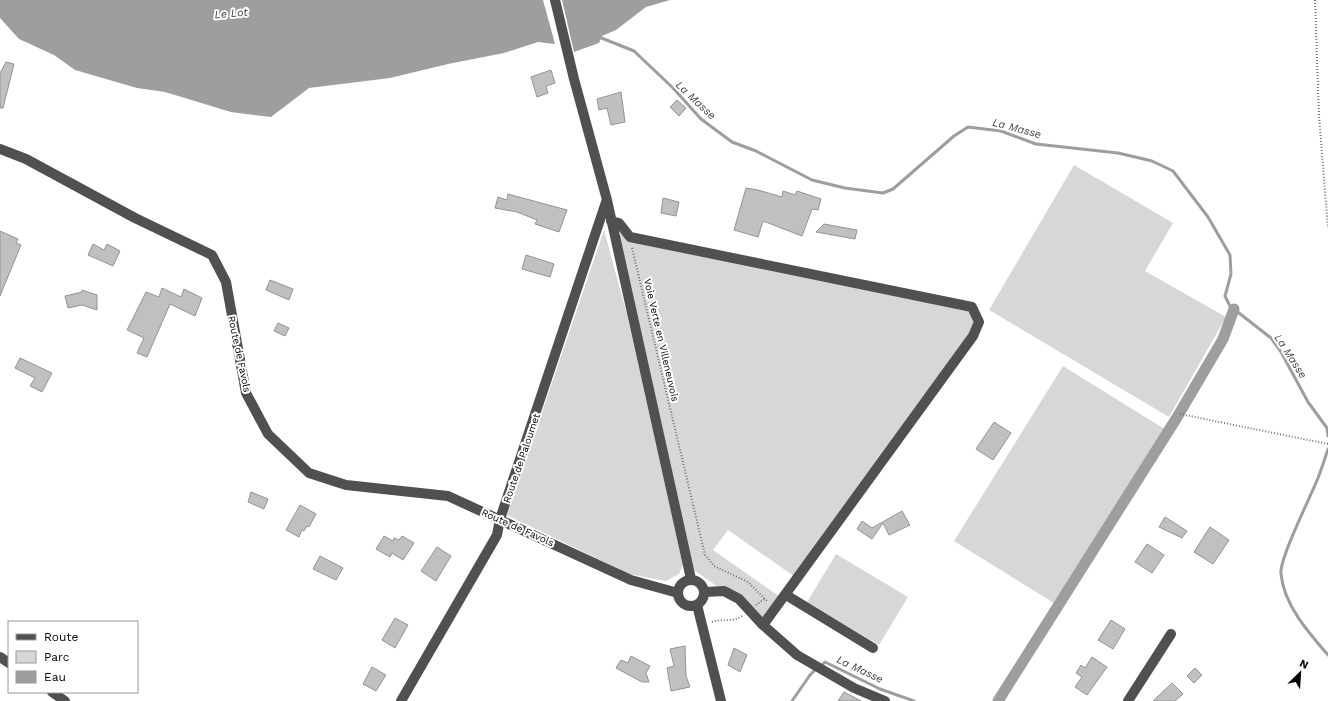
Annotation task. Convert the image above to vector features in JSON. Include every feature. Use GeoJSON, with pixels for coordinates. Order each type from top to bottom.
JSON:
{"type":"FeatureCollection","features":[{"type":"Feature","properties":{"kind":"street"},"geometry":{"type":"LineString","coordinates":[[555,0],[574,79],[607,200],[691,579]]}},
{"type":"Feature","properties":{"kind":"street","name":"Route de Favols"},"geometry":{"type":"LineString","coordinates":[[0,149],[26,159],[135,218],[212,255],[226,282],[246,393],[268,434],[309,473],[346,484],[448,496],[631,580],[678,593]]}},
{"type":"Feature","properties":{"kind":"street","name":"Route de Paloumet"},"geometry":{"type":"LineString","coordinates":[[401,701],[497,535],[500,519],[607,200]]}},
{"type":"Feature","properties":{"kind":"street"},"geometry":{"type":"LineString","coordinates":[[611,221],[619,223],[630,237],[972,307],[979,322],[973,336],[763,626]]}},
{"type":"Feature","properties":{"kind":"street"},"geometry":{"type":"LineString","coordinates":[[691,579],[702,584],[705,592],[703,600],[697,605],[689,606],[684,604],[679,598],[678,593],[680,585],[691,579]]}},
{"type":"Feature","properties":{"kind":"street"},"geometry":{"type":"LineString","coordinates":[[705,592],[724,591],[739,599],[763,626],[797,655],[854,688],[885,701]]}},
{"type":"Feature","properties":{"kind":"street"},"geometry":{"type":"LineString","coordinates":[[786,596],[873,648]]}},
{"type":"Feature","properties":{"kind":"street"},"geometry":{"type":"LineString","coordinates":[[697,605],[721,701]]}},
{"type":"Feature","properties":{"kind":"street"},"geometry":{"type":"LineString","coordinates":[[1128,701],[1170,634]]}},
{"type":"Feature","properties":{"kind":"street"},"geometry":{"type":"LineString","coordinates":[[53,693],[65,701]]}},
{"type":"Feature","properties":{"kind":"path"},"geometry":{"type":"LineString","coordinates":[[1315,0],[1319,116],[1328,228]]}},
{"type":"Feature","properties":{"kind":"path","name":"Voie Verte en Villeneuvois"},"geometry":{"type":"LineString","coordinates":[[630,237],[705,555],[714,566],[748,582],[764,598]]}},
{"type":"Feature","properties":{"kind":"path"},"geometry":{"type":"LineString","coordinates":[[1180,414],[1327,443]]}},
{"type":"Feature","properties":{"kind":"green space"},"geometry":{"type":"Polygon","coordinates":[[[1074,165],[1173,223],[1145,271],[1226,317],[1169,417],[989,310],[1074,165]]]}},
{"type":"Feature","properties":{"kind":"green space"},"geometry":{"type":"Polygon","coordinates":[[[604,230],[627,315],[683,565],[679,574],[666,581],[629,574],[507,515],[604,230]]]}},
{"type":"Feature","properties":{"kind":"green space"},"geometry":{"type":"Polygon","coordinates":[[[614,233],[972,307],[979,322],[798,579],[728,530],[713,550],[783,599],[763,625],[724,591],[689,567],[614,233]]]}},
{"type":"Feature","properties":{"kind":"green space"},"geometry":{"type":"Polygon","coordinates":[[[1063,366],[1166,430],[1057,605],[954,541],[1063,366]]]}},
{"type":"Feature","properties":{"kind":"green space"},"geometry":{"type":"Polygon","coordinates":[[[836,554],[908,597],[879,645],[807,602],[836,554]]]}},
{"type":"Feature","properties":{"kind":"water","name":"Le Lot"},"geometry":{"type":"Polygon","coordinates":[[[0,0],[543,0],[555,44],[538,42],[504,53],[448,64],[390,78],[309,88],[271,117],[231,112],[165,92],[137,88],[75,70],[54,55],[19,39],[0,18],[0,0]]]}},
{"type":"Feature","properties":{"kind":"water"},"geometry":{"type":"Polygon","coordinates":[[[562,0],[670,0],[646,7],[616,30],[602,36],[599,43],[574,52],[562,0]]]}},
{"type":"Feature","properties":{"kind":"building"},"geometry":{"type":"Polygon","coordinates":[[[6,62],[14,64],[3,108],[0,108],[0,73],[6,62]]]}},
{"type":"Feature","properties":{"kind":"building"},"geometry":{"type":"Polygon","coordinates":[[[551,70],[555,83],[546,86],[548,93],[537,97],[531,77],[551,70]]]}},
{"type":"Feature","properties":{"kind":"building"},"geometry":{"type":"Polygon","coordinates":[[[621,92],[625,122],[611,125],[607,108],[599,110],[597,99],[621,92]]]}},
{"type":"Feature","properties":{"kind":"building"},"geometry":{"type":"Polygon","coordinates":[[[677,100],[686,108],[679,116],[670,107],[677,100]]]}},
{"type":"Feature","properties":{"kind":"building"},"geometry":{"type":"Polygon","coordinates":[[[746,188],[782,197],[783,191],[795,195],[797,191],[821,199],[818,210],[812,209],[802,236],[763,221],[758,237],[734,230],[746,188]]]}},
{"type":"Feature","properties":{"kind":"building"},"geometry":{"type":"Polygon","coordinates":[[[508,194],[567,210],[559,232],[535,224],[537,220],[517,212],[495,208],[498,197],[507,200],[508,194]]]}},
{"type":"Feature","properties":{"kind":"building"},"geometry":{"type":"Polygon","coordinates":[[[663,198],[679,202],[676,216],[661,213],[663,198]]]}},
{"type":"Feature","properties":{"kind":"building"},"geometry":{"type":"Polygon","coordinates":[[[824,224],[857,230],[855,239],[816,232],[824,224]]]}},
{"type":"Feature","properties":{"kind":"building"},"geometry":{"type":"Polygon","coordinates":[[[0,231],[18,239],[16,243],[21,245],[0,296],[0,231]]]}},
{"type":"Feature","properties":{"kind":"building"},"geometry":{"type":"Polygon","coordinates":[[[93,244],[104,250],[107,244],[120,251],[113,266],[88,255],[93,244]]]}},
{"type":"Feature","properties":{"kind":"building"},"geometry":{"type":"Polygon","coordinates":[[[526,255],[554,264],[550,277],[522,269],[526,255]]]}},
{"type":"Feature","properties":{"kind":"building"},"geometry":{"type":"Polygon","coordinates":[[[270,280],[293,289],[289,300],[266,290],[270,280]]]}},
{"type":"Feature","properties":{"kind":"building"},"geometry":{"type":"Polygon","coordinates":[[[162,288],[181,297],[184,289],[202,298],[195,316],[170,304],[147,357],[137,353],[144,338],[127,330],[146,292],[159,297],[162,288]]]}},
{"type":"Feature","properties":{"kind":"building"},"geometry":{"type":"Polygon","coordinates":[[[82,290],[97,295],[97,310],[82,305],[68,308],[65,296],[82,292],[82,290]]]}},
{"type":"Feature","properties":{"kind":"building"},"geometry":{"type":"Polygon","coordinates":[[[278,323],[289,328],[285,336],[274,331],[278,323]]]}},
{"type":"Feature","properties":{"kind":"building"},"geometry":{"type":"Polygon","coordinates":[[[20,358],[52,373],[42,392],[30,386],[35,378],[15,368],[20,358]]]}},
{"type":"Feature","properties":{"kind":"building"},"geometry":{"type":"Polygon","coordinates":[[[994,422],[1011,433],[993,460],[976,449],[994,422]]]}},
{"type":"Feature","properties":{"kind":"building"},"geometry":{"type":"Polygon","coordinates":[[[251,492],[268,499],[264,509],[248,502],[251,492]]]}},
{"type":"Feature","properties":{"kind":"building"},"geometry":{"type":"Polygon","coordinates":[[[300,505],[316,514],[309,527],[307,526],[304,531],[302,530],[299,537],[286,530],[300,505]]]}},
{"type":"Feature","properties":{"kind":"building"},"geometry":{"type":"Polygon","coordinates":[[[902,511],[910,525],[889,535],[883,523],[872,539],[857,529],[862,521],[872,528],[902,511]]]}},
{"type":"Feature","properties":{"kind":"building"},"geometry":{"type":"Polygon","coordinates":[[[1165,517],[1187,531],[1182,538],[1159,527],[1165,517]]]}},
{"type":"Feature","properties":{"kind":"building"},"geometry":{"type":"Polygon","coordinates":[[[1210,527],[1229,540],[1213,564],[1194,552],[1210,527]]]}},
{"type":"Feature","properties":{"kind":"building"},"geometry":{"type":"Polygon","coordinates":[[[384,536],[393,541],[394,538],[399,540],[402,536],[414,543],[403,560],[392,553],[390,557],[376,549],[384,536]]]}},
{"type":"Feature","properties":{"kind":"building"},"geometry":{"type":"Polygon","coordinates":[[[1147,544],[1164,555],[1152,573],[1135,562],[1147,544]]]}},
{"type":"Feature","properties":{"kind":"building"},"geometry":{"type":"Polygon","coordinates":[[[437,547],[451,556],[436,581],[421,571],[437,547]]]}},
{"type":"Feature","properties":{"kind":"building"},"geometry":{"type":"Polygon","coordinates":[[[320,556],[343,568],[336,580],[313,569],[320,556]]]}},
{"type":"Feature","properties":{"kind":"building"},"geometry":{"type":"Polygon","coordinates":[[[395,618],[408,625],[395,648],[382,640],[395,618]]]}},
{"type":"Feature","properties":{"kind":"building"},"geometry":{"type":"Polygon","coordinates":[[[1111,620],[1125,629],[1113,649],[1098,640],[1111,620]]]}},
{"type":"Feature","properties":{"kind":"building"},"geometry":{"type":"Polygon","coordinates":[[[685,646],[686,676],[690,687],[671,691],[667,668],[674,666],[670,649],[685,646]]]}},
{"type":"Feature","properties":{"kind":"building"},"geometry":{"type":"Polygon","coordinates":[[[734,648],[747,655],[740,672],[728,665],[734,648]]]}},
{"type":"Feature","properties":{"kind":"building"},"geometry":{"type":"Polygon","coordinates":[[[631,656],[650,666],[646,673],[649,682],[642,682],[616,668],[621,660],[628,663],[631,656]]]}},
{"type":"Feature","properties":{"kind":"building"},"geometry":{"type":"Polygon","coordinates":[[[1092,657],[1107,667],[1087,695],[1075,687],[1082,677],[1076,673],[1081,665],[1085,668],[1092,657]]]}},
{"type":"Feature","properties":{"kind":"building"},"geometry":{"type":"Polygon","coordinates":[[[372,667],[386,675],[376,691],[363,684],[372,667]]]}},
{"type":"Feature","properties":{"kind":"building"},"geometry":{"type":"Polygon","coordinates":[[[1195,668],[1202,675],[1194,683],[1187,676],[1195,668]]]}},
{"type":"Feature","properties":{"kind":"building"},"geometry":{"type":"Polygon","coordinates":[[[1172,683],[1183,694],[1175,701],[1153,701],[1172,683]]]}},
{"type":"Feature","properties":{"kind":"building"},"geometry":{"type":"Polygon","coordinates":[[[844,692],[861,701],[838,701],[844,692]]]}},
{"type":"Feature","properties":{"kind":"waterway","name":"La Masse"},"geometry":{"type":"LineString","coordinates":[[599,37],[634,51],[673,88],[701,119],[732,142],[756,151],[812,180],[845,188],[883,193],[893,189],[954,136],[968,127],[1001,131],[1036,144],[1118,153],[1152,161],[1173,171],[1208,217],[1230,255],[1231,274],[1225,296],[1230,306],[1271,338],[1281,352],[1308,402],[1327,428],[1328,436]]}},
{"type":"Feature","properties":{"kind":"waterway"},"geometry":{"type":"LineString","coordinates":[[998,701],[1176,419],[1223,339],[1234,309]]}},
{"type":"Feature","properties":{"kind":"waterway","name":"La Masse"},"geometry":{"type":"LineString","coordinates":[[1328,449],[1318,478],[1285,555],[1281,574],[1287,596],[1298,618],[1328,655]]}},
{"type":"Feature","properties":{"kind":"waterway","name":"La Masse"},"geometry":{"type":"LineString","coordinates":[[821,666],[825,662],[880,689],[914,701]]}},
{"type":"Feature","properties":{"kind":"waterway","name":"La Masse"},"geometry":{"type":"LineString","coordinates":[[792,701],[816,669]]}}]}
